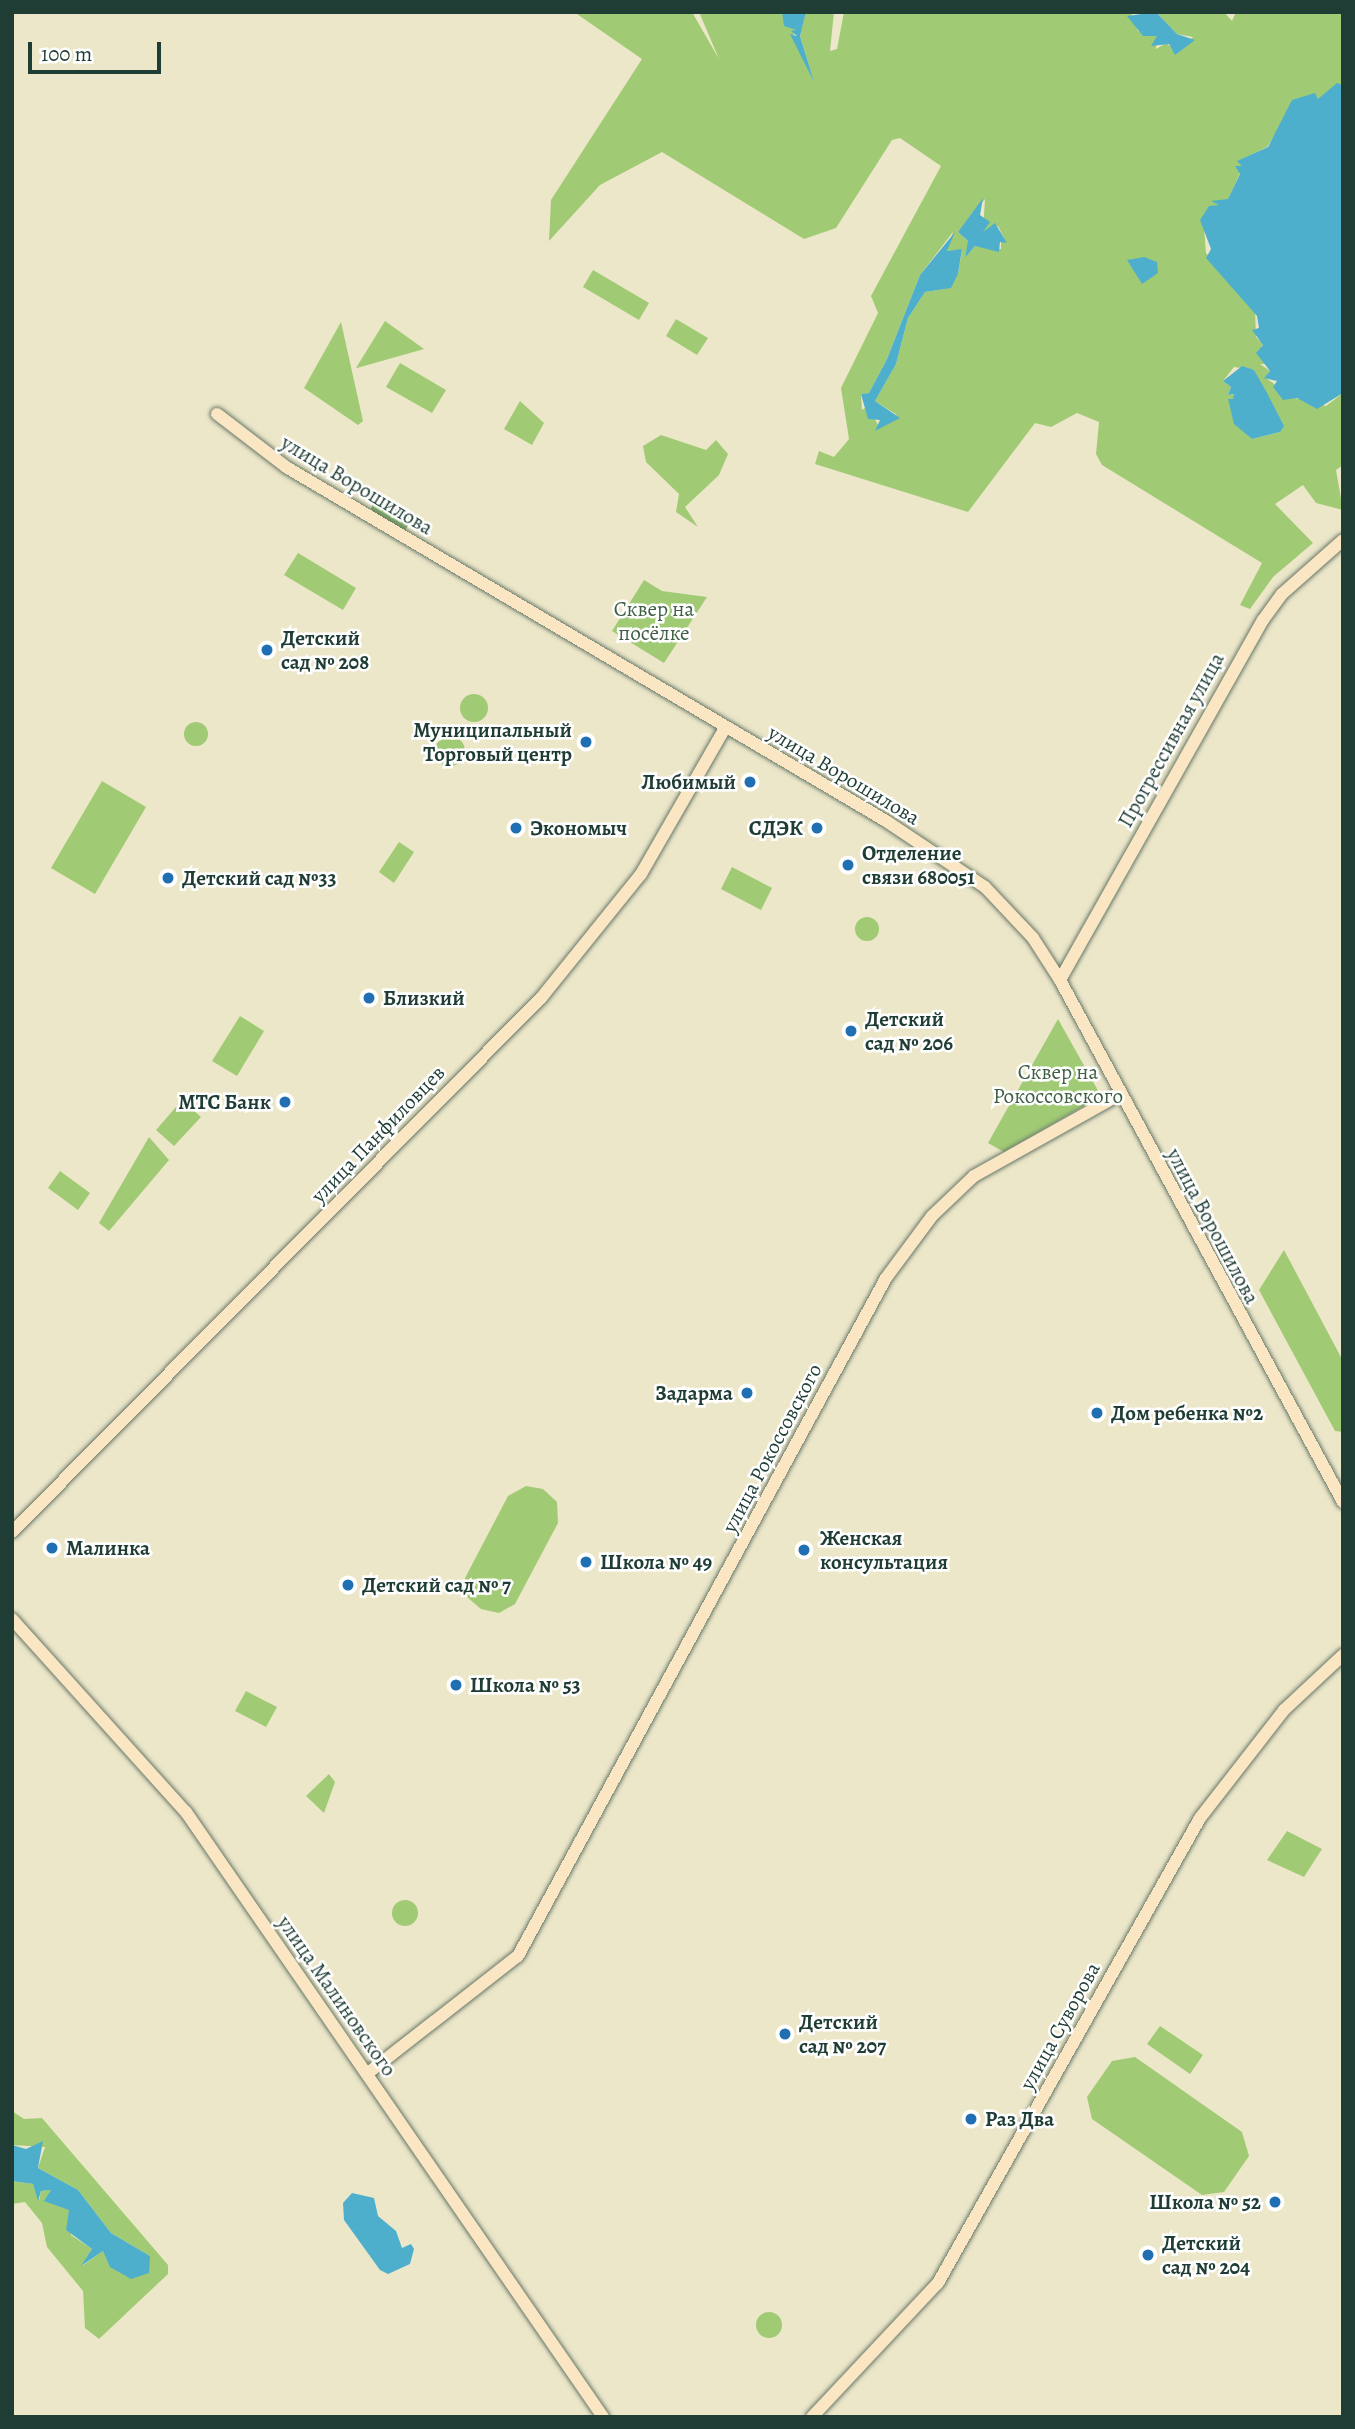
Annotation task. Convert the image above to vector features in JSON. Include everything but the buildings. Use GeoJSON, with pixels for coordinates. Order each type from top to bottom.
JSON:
{"type":"FeatureCollection","features":[{"type":"Feature","properties":{"kind":"street","name":"улица Ворошилова"},"geometry":{"type":"LineString","coordinates":[[217,414],[286,467],[965,870],[1033,938],[1060,980],[1343,1502]]}},
{"type":"Feature","properties":{"kind":"street","name":"Прогрессивная улица"},"geometry":{"type":"LineString","coordinates":[[1060,980],[1263,620],[1282,594],[1343,540]]}},
{"type":"Feature","properties":{"kind":"street","name":"улица Панфиловцев"},"geometry":{"type":"LineString","coordinates":[[12,1532],[541,998],[640,874],[725,728]]}},
{"type":"Feature","properties":{"kind":"street","name":"улица Рокоссовского"},"geometry":{"type":"LineString","coordinates":[[368,2073],[519,1956],[886,1278],[932,1216],[974,1177],[1121,1094]]}},
{"type":"Feature","properties":{"kind":"street","name":"улица Малиновского"},"geometry":{"type":"LineString","coordinates":[[12,1619],[180,1804],[603,2417]]}},
{"type":"Feature","properties":{"kind":"street","name":"улица Суворова"},"geometry":{"type":"LineString","coordinates":[[812,2417],[938,2283],[1200,1818],[1284,1710],[1343,1656]]}},
{"type":"Feature","properties":{"kind":"green space"},"geometry":{"type":"Polygon","coordinates":[[[574,12],[692,12],[719,59],[699,12],[782,12],[785,25],[796,30],[793,36],[813,80],[800,35],[806,12],[834,12],[830,51],[837,49],[844,12],[1139,12],[1131,13],[1138,31],[1157,36],[1156,49],[1166,43],[1178,52],[1193,37],[1177,34],[1156,12],[1224,12],[1232,21],[1236,12],[1343,12],[1343,85],[1318,100],[1295,102],[1267,147],[1238,161],[1243,166],[1228,200],[1203,215],[1206,253],[1255,308],[1256,337],[1263,344],[1258,353],[1268,364],[1260,364],[1270,371],[1265,377],[1291,397],[1326,406],[1343,393],[1343,465],[1336,470],[1343,510],[1316,503],[1303,485],[1275,504],[1313,543],[1273,577],[1250,609],[1240,605],[1262,563],[1102,465],[1096,454],[1099,422],[1077,413],[1051,427],[1035,423],[968,512],[815,464],[819,451],[834,457],[849,439],[841,388],[878,313],[871,296],[941,166],[900,138],[892,140],[836,228],[804,239],[662,152],[600,185],[549,241],[551,200],[642,59],[574,12]],[[985,199],[958,232],[969,242],[965,258],[975,246],[1001,249],[1001,241],[1006,242],[998,226],[983,232],[985,199]],[[953,232],[920,275],[887,359],[869,393],[861,394],[862,410],[868,406],[879,427],[897,415],[875,401],[896,364],[908,318],[925,292],[944,289],[958,274],[962,250],[947,251],[953,232]],[[1234,367],[1223,381],[1231,387],[1228,395],[1235,394],[1237,425],[1252,439],[1280,432],[1254,370],[1234,367]]]}},
{"type":"Feature","properties":{"kind":"green space"},"geometry":{"type":"Polygon","coordinates":[[[593,270],[649,303],[639,320],[583,287],[593,270]]]}},
{"type":"Feature","properties":{"kind":"green space"},"geometry":{"type":"Polygon","coordinates":[[[676,319],[708,338],[697,355],[666,336],[676,319]]]}},
{"type":"Feature","properties":{"kind":"green space"},"geometry":{"type":"Polygon","coordinates":[[[385,321],[424,349],[356,368],[385,321]]]}},
{"type":"Feature","properties":{"kind":"green space"},"geometry":{"type":"Polygon","coordinates":[[[341,322],[363,421],[358,425],[304,388],[341,322]]]}},
{"type":"Feature","properties":{"kind":"green space"},"geometry":{"type":"Polygon","coordinates":[[[400,363],[446,390],[432,413],[386,387],[400,363]]]}},
{"type":"Feature","properties":{"kind":"green space"},"geometry":{"type":"Polygon","coordinates":[[[520,401],[544,423],[532,445],[504,429],[520,401]]]}},
{"type":"Feature","properties":{"kind":"green space"},"geometry":{"type":"Polygon","coordinates":[[[661,435],[706,450],[716,440],[728,454],[719,475],[685,507],[698,527],[676,512],[679,494],[646,462],[643,446],[661,435]]]}},
{"type":"Feature","properties":{"kind":"green space"},"geometry":{"type":"Polygon","coordinates":[[[374,495],[413,517],[403,534],[370,515],[374,495]]]}},
{"type":"Feature","properties":{"kind":"green space"},"geometry":{"type":"Polygon","coordinates":[[[298,553],[356,588],[343,610],[284,575],[298,553]]]}},
{"type":"Feature","properties":{"kind":"green space","name":"Сквер на посёлке"},"geometry":{"type":"Polygon","coordinates":[[[644,580],[662,591],[707,597],[664,663],[612,631],[644,580]]]}},
{"type":"Feature","properties":{"kind":"green space"},"geometry":{"type":"Polygon","coordinates":[[[474,694],[484,698],[488,708],[484,718],[474,722],[464,718],[460,708],[464,698],[474,694]]]}},
{"type":"Feature","properties":{"kind":"green space"},"geometry":{"type":"Polygon","coordinates":[[[196,722],[205,725],[208,734],[205,743],[196,746],[187,743],[184,734],[187,725],[196,722]]]}},
{"type":"Feature","properties":{"kind":"green space"},"geometry":{"type":"Polygon","coordinates":[[[450,736],[460,741],[465,751],[460,761],[450,766],[440,761],[435,751],[440,741],[450,736]]]}},
{"type":"Feature","properties":{"kind":"green space"},"geometry":{"type":"Polygon","coordinates":[[[102,781],[146,807],[95,894],[51,868],[102,781]]]}},
{"type":"Feature","properties":{"kind":"green space"},"geometry":{"type":"Polygon","coordinates":[[[399,842],[414,852],[394,883],[379,872],[399,842]]]}},
{"type":"Feature","properties":{"kind":"green space"},"geometry":{"type":"Polygon","coordinates":[[[732,867],[772,888],[761,910],[721,889],[732,867]]]}},
{"type":"Feature","properties":{"kind":"green space"},"geometry":{"type":"Polygon","coordinates":[[[867,917],[875,921],[879,929],[875,937],[867,941],[859,937],[855,929],[859,921],[867,917]]]}},
{"type":"Feature","properties":{"kind":"green space"},"geometry":{"type":"Polygon","coordinates":[[[240,1016],[264,1031],[237,1076],[212,1061],[240,1016]]]}},
{"type":"Feature","properties":{"kind":"green space","name":"Сквер на Рокоссовского"},"geometry":{"type":"Polygon","coordinates":[[[1058,1019],[1101,1096],[1004,1152],[988,1143],[1058,1019]]]}},
{"type":"Feature","properties":{"kind":"green space"},"geometry":{"type":"Polygon","coordinates":[[[182,1100],[201,1117],[174,1146],[156,1130],[182,1100]]]}},
{"type":"Feature","properties":{"kind":"green space"},"geometry":{"type":"Polygon","coordinates":[[[149,1137],[169,1160],[109,1231],[99,1223],[149,1137]]]}},
{"type":"Feature","properties":{"kind":"green space"},"geometry":{"type":"Polygon","coordinates":[[[60,1171],[90,1193],[78,1210],[48,1188],[60,1171]]]}},
{"type":"Feature","properties":{"kind":"green space"},"geometry":{"type":"Polygon","coordinates":[[[1284,1250],[1343,1361],[1343,1432],[1335,1431],[1259,1290],[1284,1250]]]}},
{"type":"Feature","properties":{"kind":"green space"},"geometry":{"type":"Polygon","coordinates":[[[526,1486],[543,1489],[557,1502],[558,1523],[515,1604],[499,1613],[481,1609],[467,1597],[465,1578],[508,1496],[526,1486]]]}},
{"type":"Feature","properties":{"kind":"green space"},"geometry":{"type":"Polygon","coordinates":[[[246,1691],[277,1707],[266,1727],[235,1711],[246,1691]]]}},
{"type":"Feature","properties":{"kind":"green space"},"geometry":{"type":"Polygon","coordinates":[[[329,1774],[335,1782],[324,1813],[306,1796],[329,1774]]]}},
{"type":"Feature","properties":{"kind":"green space"},"geometry":{"type":"Polygon","coordinates":[[[1287,1831],[1322,1849],[1304,1877],[1267,1860],[1287,1831]]]}},
{"type":"Feature","properties":{"kind":"green space"},"geometry":{"type":"Polygon","coordinates":[[[405,1900],[414,1904],[418,1913],[414,1922],[405,1926],[396,1922],[392,1913],[396,1904],[405,1900]]]}},
{"type":"Feature","properties":{"kind":"green space"},"geometry":{"type":"Polygon","coordinates":[[[1160,2026],[1203,2055],[1190,2074],[1147,2044],[1160,2026]]]}},
{"type":"Feature","properties":{"kind":"green space"},"geometry":{"type":"Polygon","coordinates":[[[1135,2057],[1242,2132],[1249,2156],[1224,2192],[1202,2195],[1092,2119],[1087,2097],[1112,2061],[1135,2057]]]}},
{"type":"Feature","properties":{"kind":"green space"},"geometry":{"type":"Polygon","coordinates":[[[12,2111],[24,2119],[42,2118],[168,2265],[168,2274],[99,2339],[85,2328],[83,2291],[47,2247],[42,2223],[25,2202],[12,2204],[12,2181],[33,2184],[39,2200],[41,2191],[51,2190],[70,2211],[71,2235],[92,2249],[82,2266],[103,2251],[129,2275],[150,2256],[111,2233],[78,2190],[38,2168],[45,2147],[12,2145],[12,2111]]]}},
{"type":"Feature","properties":{"kind":"green space"},"geometry":{"type":"Polygon","coordinates":[[[769,2312],[779,2315],[782,2325],[779,2335],[769,2338],[759,2335],[756,2325],[759,2315],[769,2312]]]}},
{"type":"Feature","properties":{"kind":"water"},"geometry":{"type":"Polygon","coordinates":[[[782,12],[806,12],[800,36],[814,82],[790,34],[797,36],[791,31],[796,30],[784,26],[782,12]]]}},
{"type":"Feature","properties":{"kind":"water"},"geometry":{"type":"Polygon","coordinates":[[[1156,12],[1177,34],[1195,40],[1175,55],[1169,44],[1151,46],[1157,36],[1143,36],[1127,16],[1156,12]]]}},
{"type":"Feature","properties":{"kind":"water"},"geometry":{"type":"Polygon","coordinates":[[[1337,83],[1343,85],[1343,393],[1317,409],[1297,398],[1283,400],[1273,387],[1277,381],[1264,378],[1270,371],[1256,353],[1263,345],[1252,330],[1259,328],[1257,316],[1206,258],[1211,249],[1200,220],[1209,206],[1219,205],[1211,201],[1228,199],[1240,174],[1235,166],[1242,166],[1237,161],[1268,147],[1292,100],[1315,93],[1318,99],[1337,83]]]}},
{"type":"Feature","properties":{"kind":"water"},"geometry":{"type":"Polygon","coordinates":[[[983,198],[980,215],[990,222],[983,232],[995,223],[1007,243],[1000,242],[999,252],[975,246],[965,258],[968,241],[958,232],[983,198]]]}},
{"type":"Feature","properties":{"kind":"water"},"geometry":{"type":"Polygon","coordinates":[[[955,232],[947,251],[962,249],[958,274],[951,288],[925,292],[908,318],[896,364],[875,401],[900,418],[875,431],[880,420],[868,419],[861,394],[869,393],[887,359],[920,275],[955,232]]]}},
{"type":"Feature","properties":{"kind":"water"},"geometry":{"type":"Polygon","coordinates":[[[1144,257],[1157,262],[1158,273],[1142,284],[1127,260],[1144,257]]]}},
{"type":"Feature","properties":{"kind":"water"},"geometry":{"type":"Polygon","coordinates":[[[1242,366],[1254,370],[1284,426],[1280,432],[1252,439],[1234,424],[1228,399],[1233,399],[1234,394],[1228,395],[1231,387],[1223,381],[1242,366]]]}},
{"type":"Feature","properties":{"kind":"water"},"geometry":{"type":"Polygon","coordinates":[[[43,2141],[38,2168],[78,2190],[111,2233],[150,2256],[149,2273],[131,2279],[110,2267],[103,2251],[81,2266],[92,2249],[66,2230],[69,2210],[44,2201],[51,2190],[41,2191],[38,2201],[33,2184],[12,2181],[12,2145],[26,2149],[43,2141]]]}},
{"type":"Feature","properties":{"kind":"water"},"geometry":{"type":"Polygon","coordinates":[[[352,2193],[374,2198],[378,2216],[396,2231],[402,2248],[411,2244],[414,2249],[410,2264],[388,2274],[380,2270],[344,2220],[343,2203],[352,2193]]]}},
{"type":"Feature","properties":{"kind":"place","name":"Детский сад № 208"},"geometry":{"type":"Point","coordinates":[267,650]}},
{"type":"Feature","properties":{"kind":"place","name":"Муниципальный Торговый центр"},"geometry":{"type":"Point","coordinates":[586,742]}},
{"type":"Feature","properties":{"kind":"place","name":"Любимый"},"geometry":{"type":"Point","coordinates":[750,782]}},
{"type":"Feature","properties":{"kind":"place","name":"Экономыч"},"geometry":{"type":"Point","coordinates":[516,828]}},
{"type":"Feature","properties":{"kind":"place","name":"СДЭК"},"geometry":{"type":"Point","coordinates":[817,828]}},
{"type":"Feature","properties":{"kind":"place","name":"Отделение связи 680051"},"geometry":{"type":"Point","coordinates":[848,865]}},
{"type":"Feature","properties":{"kind":"place","name":"Детский сад №33"},"geometry":{"type":"Point","coordinates":[168,878]}},
{"type":"Feature","properties":{"kind":"place","name":"Близкий"},"geometry":{"type":"Point","coordinates":[369,998]}},
{"type":"Feature","properties":{"kind":"place","name":"Детский сад № 206"},"geometry":{"type":"Point","coordinates":[851,1031]}},
{"type":"Feature","properties":{"kind":"place","name":"МТС Банк"},"geometry":{"type":"Point","coordinates":[285,1102]}},
{"type":"Feature","properties":{"kind":"place","name":"Задарма"},"geometry":{"type":"Point","coordinates":[747,1393]}},
{"type":"Feature","properties":{"kind":"place","name":"Дом ребенка №2"},"geometry":{"type":"Point","coordinates":[1097,1413]}},
{"type":"Feature","properties":{"kind":"place","name":"Малинка"},"geometry":{"type":"Point","coordinates":[52,1548]}},
{"type":"Feature","properties":{"kind":"place","name":"Женская консультация"},"geometry":{"type":"Point","coordinates":[804,1550]}},
{"type":"Feature","properties":{"kind":"place","name":"Школа № 49"},"geometry":{"type":"Point","coordinates":[586,1562]}},
{"type":"Feature","properties":{"kind":"place","name":"Детский сад № 7"},"geometry":{"type":"Point","coordinates":[348,1585]}},
{"type":"Feature","properties":{"kind":"place","name":"Школа № 53"},"geometry":{"type":"Point","coordinates":[456,1685]}},
{"type":"Feature","properties":{"kind":"place","name":"Детский сад № 207"},"geometry":{"type":"Point","coordinates":[785,2034]}},
{"type":"Feature","properties":{"kind":"place","name":"Раз Два"},"geometry":{"type":"Point","coordinates":[971,2119]}},
{"type":"Feature","properties":{"kind":"place","name":"Школа № 52"},"geometry":{"type":"Point","coordinates":[1275,2202]}},
{"type":"Feature","properties":{"kind":"place","name":"Детский сад № 204"},"geometry":{"type":"Point","coordinates":[1148,2255]}}]}
